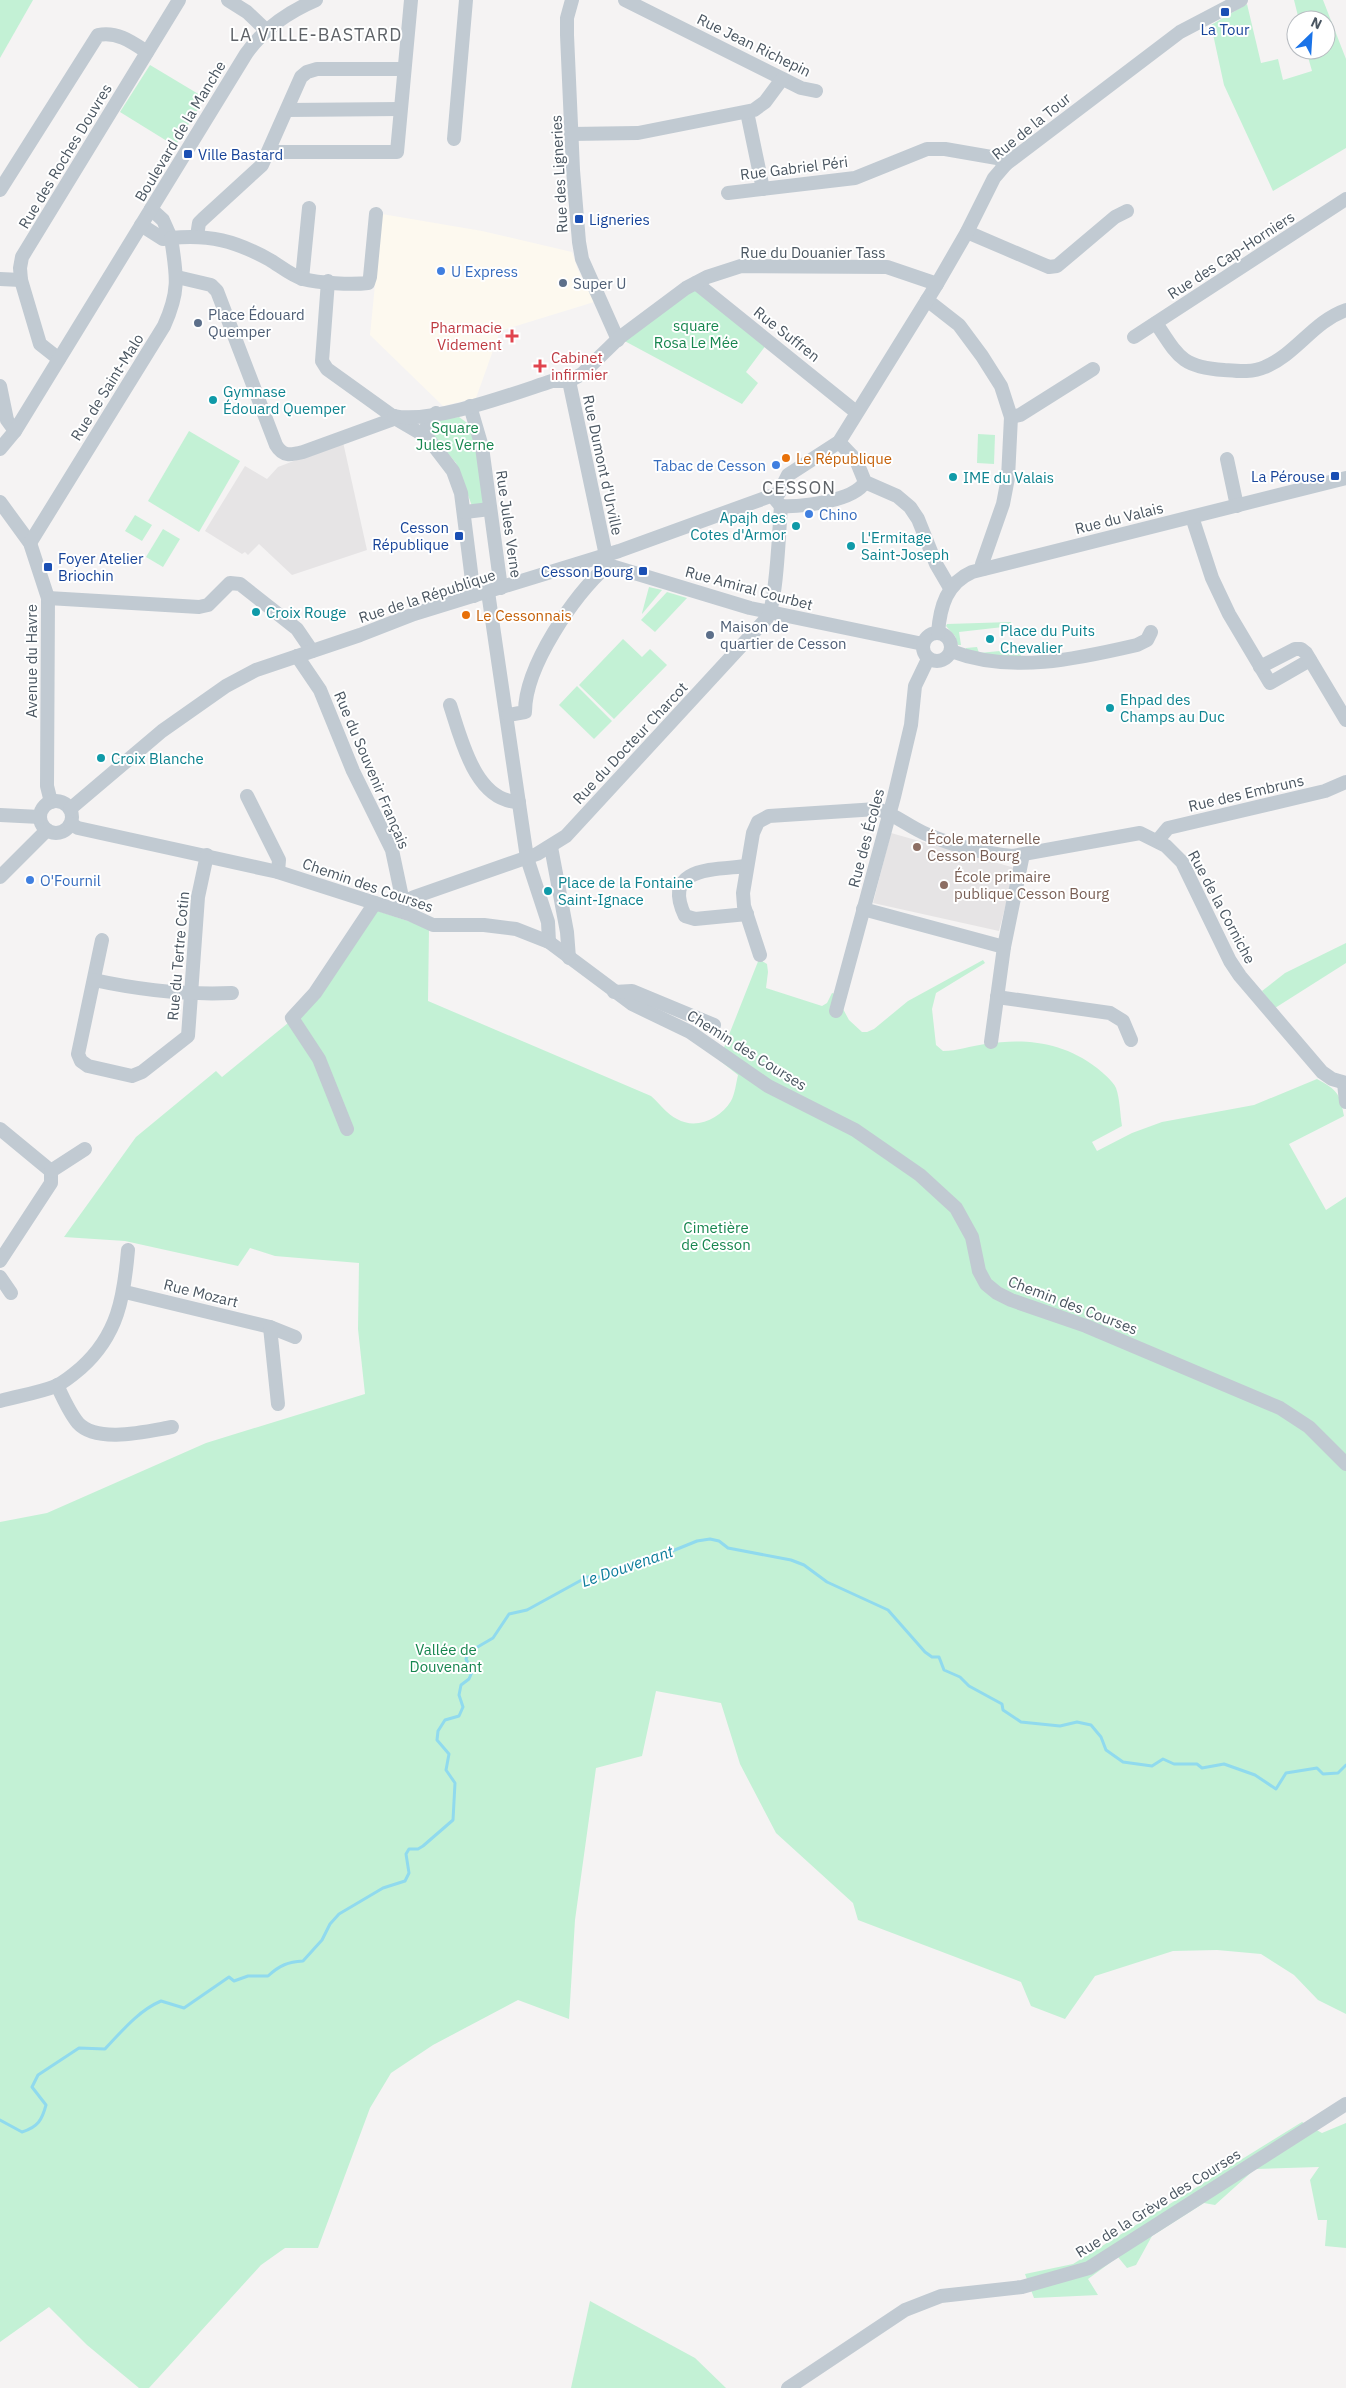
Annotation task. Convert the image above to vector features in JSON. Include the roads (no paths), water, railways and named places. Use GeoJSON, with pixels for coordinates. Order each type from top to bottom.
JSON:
{"type":"FeatureCollection","features":[{"type":"Feature","properties":{"kind":"street","name":"Rue des Roches Douvres"},"geometry":{"type":"LineString","coordinates":[[59,359],[40,344],[21,280],[20,268],[22,257],[180,0]]}},
{"type":"Feature","properties":{"kind":"street"},"geometry":{"type":"LineString","coordinates":[[228,0],[247,12],[266,30]]}},
{"type":"Feature","properties":{"kind":"street","name":"Boulevard de la Manche"},"geometry":{"type":"LineString","coordinates":[[0,449],[15,431],[246,54],[266,30],[280,18],[316,0]]}},
{"type":"Feature","properties":{"kind":"street"},"geometry":{"type":"LineString","coordinates":[[269,152],[397,152],[411,0]]}},
{"type":"Feature","properties":{"kind":"street"},"geometry":{"type":"LineString","coordinates":[[454,139],[466,0]]}},
{"type":"Feature","properties":{"kind":"street","name":"Rue des Ligneries"},"geometry":{"type":"LineString","coordinates":[[572,0],[567,18],[571,134],[582,259],[618,340]]}},
{"type":"Feature","properties":{"kind":"street","name":"Rue Jean Richepin"},"geometry":{"type":"LineString","coordinates":[[625,0],[782,79],[801,88],[816,91]]}},
{"type":"Feature","properties":{"kind":"street","name":"Rue de la Tour"},"geometry":{"type":"LineString","coordinates":[[856,412],[878,381],[937,284],[967,232],[994,178],[1006,164],[1180,32],[1241,0]]}},
{"type":"Feature","properties":{"kind":"street"},"geometry":{"type":"LineString","coordinates":[[0,190],[98,35],[106,33],[118,36],[147,52]]}},
{"type":"Feature","properties":{"kind":"street"},"geometry":{"type":"LineString","coordinates":[[197,236],[199,224],[262,166],[301,77],[307,72],[317,70],[404,69]]}},
{"type":"Feature","properties":{"kind":"street"},"geometry":{"type":"LineString","coordinates":[[571,134],[638,133],[747,112],[754,110],[765,102],[782,79]]}},
{"type":"Feature","properties":{"kind":"street"},"geometry":{"type":"LineString","coordinates":[[287,110],[400,109]]}},
{"type":"Feature","properties":{"kind":"street"},"geometry":{"type":"LineString","coordinates":[[747,112],[762,189]]}},
{"type":"Feature","properties":{"kind":"street","name":"Rue Gabriel Péri"},"geometry":{"type":"LineString","coordinates":[[728,193],[855,178],[927,149],[945,149],[997,158],[1006,164]]}},
{"type":"Feature","properties":{"kind":"street","name":"Rue des Cap-Horniers"},"geometry":{"type":"LineString","coordinates":[[1134,337],[1346,199]]}},
{"type":"Feature","properties":{"kind":"street"},"geometry":{"type":"LineString","coordinates":[[302,279],[309,208]]}},
{"type":"Feature","properties":{"kind":"street","name":"Rue de Saint-Malo"},"geometry":{"type":"LineString","coordinates":[[30,543],[164,326],[174,304],[177,277],[171,238],[164,220],[151,209]]}},
{"type":"Feature","properties":{"kind":"street"},"geometry":{"type":"LineString","coordinates":[[967,232],[1049,267],[1058,266],[1115,217],[1128,210]]}},
{"type":"Feature","properties":{"kind":"street"},"geometry":{"type":"LineString","coordinates":[[141,224],[163,239],[197,236],[212,237],[244,246],[302,279],[368,283],[376,214]]}},
{"type":"Feature","properties":{"kind":"street","name":"Rue du Douanier Tass"},"geometry":{"type":"LineString","coordinates":[[569,382],[582,374],[618,340],[686,288],[741,266],[887,267],[937,284]]}},
{"type":"Feature","properties":{"kind":"street"},"geometry":{"type":"LineString","coordinates":[[177,277],[211,285],[217,291],[276,445],[285,454],[291,456],[303,452],[391,420],[394,416]]}},
{"type":"Feature","properties":{"kind":"street"},"geometry":{"type":"LineString","coordinates":[[0,279],[21,280]]}},
{"type":"Feature","properties":{"kind":"street"},"geometry":{"type":"LineString","coordinates":[[328,281],[322,361],[327,369],[421,436],[427,437]]}},
{"type":"Feature","properties":{"kind":"street","name":"Rue Suffren"},"geometry":{"type":"LineString","coordinates":[[696,283],[856,412]]}},
{"type":"Feature","properties":{"kind":"street"},"geometry":{"type":"LineString","coordinates":[[927,300],[959,325],[982,356],[1001,386],[1011,417],[1008,478],[1003,504],[983,560],[983,569]]}},
{"type":"Feature","properties":{"kind":"street"},"geometry":{"type":"LineString","coordinates":[[1156,323],[1177,356],[1188,363],[1206,368],[1249,371],[1265,368],[1278,360],[1328,319],[1346,310]]}},
{"type":"Feature","properties":{"kind":"street"},"geometry":{"type":"LineString","coordinates":[[1011,417],[1020,415],[1093,369]]}},
{"type":"Feature","properties":{"kind":"street"},"geometry":{"type":"LineString","coordinates":[[394,416],[408,419],[470,406],[552,381],[569,382]]}},
{"type":"Feature","properties":{"kind":"street","name":"Rue Dumont d'Urville"},"geometry":{"type":"LineString","coordinates":[[569,382],[607,560]]}},
{"type":"Feature","properties":{"kind":"street"},"geometry":{"type":"LineString","coordinates":[[0,386],[7,420],[15,431]]}},
{"type":"Feature","properties":{"kind":"street","name":"Rue Jules Verne"},"geometry":{"type":"LineString","coordinates":[[470,406],[482,447],[490,509],[495,590],[508,714],[527,858],[548,922],[549,942]]}},
{"type":"Feature","properties":{"kind":"street"},"geometry":{"type":"LineString","coordinates":[[770,613],[779,493],[788,475],[839,442],[856,412]]}},
{"type":"Feature","properties":{"kind":"street"},"geometry":{"type":"LineString","coordinates":[[436,413],[427,425],[427,437],[453,471],[465,512],[474,596]]}},
{"type":"Feature","properties":{"kind":"street"},"geometry":{"type":"LineString","coordinates":[[839,442],[856,460],[865,482],[897,496],[910,506],[918,519],[936,564],[950,588],[942,607],[938,633]]}},
{"type":"Feature","properties":{"kind":"street"},"geometry":{"type":"LineString","coordinates":[[1226,459],[1237,506]]}},
{"type":"Feature","properties":{"kind":"street","name":"Rue du Valais"},"geometry":{"type":"LineString","coordinates":[[950,588],[963,576],[983,569],[1346,478]]}},
{"type":"Feature","properties":{"kind":"street","name":"Rue de la République"},"geometry":{"type":"LineString","coordinates":[[70,809],[143,745],[226,686],[256,670],[414,614],[607,560],[777,501],[792,506],[850,496],[861,489],[865,482]]}},
{"type":"Feature","properties":{"kind":"street","name":"Avenue du Havre"},"geometry":{"type":"LineString","coordinates":[[0,502],[30,543],[48,598],[46,786],[52,802]]}},
{"type":"Feature","properties":{"kind":"street"},"geometry":{"type":"LineString","coordinates":[[465,512],[490,509]]}},
{"type":"Feature","properties":{"kind":"street"},"geometry":{"type":"LineString","coordinates":[[1192,517],[1212,578],[1229,614],[1270,683],[1310,660]]}},
{"type":"Feature","properties":{"kind":"street"},"geometry":{"type":"LineString","coordinates":[[508,714],[525,712],[527,687],[540,656],[607,560]]}},
{"type":"Feature","properties":{"kind":"street","name":"Rue Amiral Courbet"},"geometry":{"type":"LineString","coordinates":[[607,560],[770,613],[922,644]]}},
{"type":"Feature","properties":{"kind":"street"},"geometry":{"type":"LineString","coordinates":[[48,598],[198,607],[208,605],[230,583],[240,584],[297,629],[312,651]]}},
{"type":"Feature","properties":{"kind":"street","name":"Rue du Docteur Charcot"},"geometry":{"type":"LineString","coordinates":[[400,906],[443,885],[527,858],[551,847],[566,836],[746,644],[770,613]]}},
{"type":"Feature","properties":{"kind":"street"},"geometry":{"type":"LineString","coordinates":[[951,651],[988,661],[1040,662],[1069,659],[1137,644],[1146,640],[1151,632]]}},
{"type":"Feature","properties":{"kind":"street"},"geometry":{"type":"LineString","coordinates":[[938,633],[949,639],[951,651],[941,661],[928,659],[923,652],[922,644],[930,635],[938,633]]}},
{"type":"Feature","properties":{"kind":"street"},"geometry":{"type":"LineString","coordinates":[[1260,667],[1295,649],[1301,649],[1310,660],[1346,720]]}},
{"type":"Feature","properties":{"kind":"street","name":"Rue du Souvenir Français"},"geometry":{"type":"LineString","coordinates":[[297,656],[320,690],[353,771],[392,850],[400,906]]}},
{"type":"Feature","properties":{"kind":"street","name":"Rue des Écoles"},"geometry":{"type":"LineString","coordinates":[[928,659],[915,686],[911,725],[864,909],[1004,947]]}},
{"type":"Feature","properties":{"kind":"street"},"geometry":{"type":"LineString","coordinates":[[450,705],[466,754],[475,773],[500,798],[510,802],[519,802]]}},
{"type":"Feature","properties":{"kind":"street","name":"Rue des Embruns"},"geometry":{"type":"LineString","coordinates":[[1158,840],[1168,828],[1325,791],[1346,782]]}},
{"type":"Feature","properties":{"kind":"street"},"geometry":{"type":"LineString","coordinates":[[247,796],[279,860],[278,872]]}},
{"type":"Feature","properties":{"kind":"street"},"geometry":{"type":"LineString","coordinates":[[52,802],[60,802],[70,809],[72,816],[70,824],[60,832],[48,830],[41,822],[42,809],[52,802]]}},
{"type":"Feature","properties":{"kind":"street"},"geometry":{"type":"LineString","coordinates":[[760,955],[747,914],[743,893],[753,833],[758,822],[769,816],[878,809],[890,812]]}},
{"type":"Feature","properties":{"kind":"street","name":"Rue de la Corniche"},"geometry":{"type":"LineString","coordinates":[[890,812],[901,821],[926,834],[997,855],[1021,855],[1140,833],[1158,840],[1176,854],[1182,862],[1230,961],[1240,976],[1313,1063],[1332,1079],[1345,1083]]}},
{"type":"Feature","properties":{"kind":"street"},"geometry":{"type":"LineString","coordinates":[[0,815],[40,817]]}},
{"type":"Feature","properties":{"kind":"street","name":"Chemin des Courses"},"geometry":{"type":"LineString","coordinates":[[70,824],[78,828],[278,872],[375,903],[400,906],[433,924],[449,926],[459,923],[500,927],[532,934],[549,942],[632,1004],[690,1032],[768,1086],[855,1130],[920,1175],[956,1208],[972,1237],[979,1271],[986,1284],[996,1293],[1086,1326],[1280,1408],[1309,1427],[1346,1464]]}},
{"type":"Feature","properties":{"kind":"street"},"geometry":{"type":"LineString","coordinates":[[0,877],[48,830]]}},
{"type":"Feature","properties":{"kind":"street"},"geometry":{"type":"LineString","coordinates":[[551,847],[567,932],[569,958]]}},
{"type":"Feature","properties":{"kind":"street","name":"Rue du Tertre Cotin"},"geometry":{"type":"LineString","coordinates":[[94,980],[78,1054],[81,1061],[88,1066],[132,1076],[142,1072],[188,1036],[198,897],[207,855]]}},
{"type":"Feature","properties":{"kind":"street"},"geometry":{"type":"LineString","coordinates":[[991,1042],[1004,947],[1022,859],[1021,855]]}},
{"type":"Feature","properties":{"kind":"street"},"geometry":{"type":"LineString","coordinates":[[747,866],[693,872],[683,879],[680,889],[681,906],[686,916],[695,919],[747,914]]}},
{"type":"Feature","properties":{"kind":"street"},"geometry":{"type":"LineString","coordinates":[[347,1129],[319,1059],[292,1018],[315,993],[375,903]]}},
{"type":"Feature","properties":{"kind":"street"},"geometry":{"type":"LineString","coordinates":[[836,1010],[864,909]]}},
{"type":"Feature","properties":{"kind":"street"},"geometry":{"type":"LineString","coordinates":[[102,940],[94,980],[133,988],[192,993],[232,993]]}},
{"type":"Feature","properties":{"kind":"street"},"geometry":{"type":"LineString","coordinates":[[614,992],[632,991],[714,1025]]}},
{"type":"Feature","properties":{"kind":"street"},"geometry":{"type":"LineString","coordinates":[[997,997],[1110,1013],[1123,1021],[1131,1040]]}},
{"type":"Feature","properties":{"kind":"street"},"geometry":{"type":"LineString","coordinates":[[1345,1083],[1346,1102]]}},
{"type":"Feature","properties":{"kind":"street"},"geometry":{"type":"LineString","coordinates":[[0,1130],[51,1171]]}},
{"type":"Feature","properties":{"kind":"street"},"geometry":{"type":"LineString","coordinates":[[51,1171],[85,1149]]}},
{"type":"Feature","properties":{"kind":"street"},"geometry":{"type":"LineString","coordinates":[[0,1261],[51,1183],[51,1171]]}},
{"type":"Feature","properties":{"kind":"street"},"geometry":{"type":"LineString","coordinates":[[0,1401],[58,1385],[92,1358],[105,1342],[114,1324],[125,1292],[128,1250]]}},
{"type":"Feature","properties":{"kind":"street"},"geometry":{"type":"LineString","coordinates":[[0,1277],[11,1293]]}},
{"type":"Feature","properties":{"kind":"street","name":"Rue Mozart"},"geometry":{"type":"LineString","coordinates":[[125,1292],[270,1327],[295,1337]]}},
{"type":"Feature","properties":{"kind":"street"},"geometry":{"type":"LineString","coordinates":[[270,1327],[278,1404]]}},
{"type":"Feature","properties":{"kind":"street"},"geometry":{"type":"LineString","coordinates":[[58,1385],[70,1412],[79,1425],[92,1432],[123,1434],[172,1427]]}},
{"type":"Feature","properties":{"kind":"street","name":"Rue de la Grève des Courses"},"geometry":{"type":"LineString","coordinates":[[788,2388],[905,2310],[941,2296],[1022,2287],[1089,2268],[1346,2104]]}},
{"type":"Feature","properties":{"kind":"waterway","name":"Le Douvenant"},"geometry":{"type":"LineString","coordinates":[[0,2120],[22,2132],[32,2128],[41,2119],[46,2105],[32,2087],[38,2075],[79,2048],[105,2049],[138,2016],[161,2001],[184,2008],[229,1977],[234,1981],[248,1976],[268,1976],[284,1965],[303,1961],[322,1940],[330,1924],[339,1914],[383,1888],[405,1881],[409,1873],[406,1854],[409,1849],[418,1849],[423,1846],[453,1820],[455,1783],[446,1770],[449,1754],[437,1740],[438,1731],[445,1720],[459,1716],[463,1707],[459,1695],[461,1685],[469,1679],[472,1672],[466,1659],[469,1652],[493,1638],[509,1614],[527,1610],[587,1577],[600,1577],[628,1569],[697,1541],[710,1539],[719,1541],[728,1548],[791,1560],[804,1565],[827,1582],[888,1610],[925,1652],[932,1657],[939,1657],[944,1670],[960,1677],[969,1686],[1002,1704],[1003,1710],[1021,1722],[1060,1726],[1077,1722],[1091,1725],[1101,1737],[1106,1750],[1123,1762],[1152,1766],[1163,1759],[1174,1764],[1197,1764],[1202,1768],[1224,1764],[1255,1775],[1276,1789],[1286,1773],[1317,1768],[1323,1774],[1338,1773],[1346,1765]]}},
{"type":"Feature","properties":{"kind":"place","name":"La Tour"},"geometry":{"type":"Point","coordinates":[1225,12]}},
{"type":"Feature","properties":{"kind":"place","name":"Ville Bastard"},"geometry":{"type":"Point","coordinates":[188,154]}},
{"type":"Feature","properties":{"kind":"place","name":"Ligneries"},"geometry":{"type":"Point","coordinates":[579,219]}},
{"type":"Feature","properties":{"kind":"place","name":"U Express"},"geometry":{"type":"Point","coordinates":[441,271]}},
{"type":"Feature","properties":{"kind":"place","name":"Super U"},"geometry":{"type":"Point","coordinates":[563,283]}},
{"type":"Feature","properties":{"kind":"place","name":"Place Édouard Quemper"},"geometry":{"type":"Point","coordinates":[198,323]}},
{"type":"Feature","properties":{"kind":"place","name":"Pharmacie Videment"},"geometry":{"type":"Point","coordinates":[512,336]}},
{"type":"Feature","properties":{"kind":"place","name":"Cabinet infirmier"},"geometry":{"type":"Point","coordinates":[540,366]}},
{"type":"Feature","properties":{"kind":"place","name":"Gymnase Édouard Quemper"},"geometry":{"type":"Point","coordinates":[213,400]}},
{"type":"Feature","properties":{"kind":"place","name":"Le République"},"geometry":{"type":"Point","coordinates":[786,458]}},
{"type":"Feature","properties":{"kind":"place","name":"Tabac de Cesson"},"geometry":{"type":"Point","coordinates":[776,465]}},
{"type":"Feature","properties":{"kind":"place","name":"La Pérouse"},"geometry":{"type":"Point","coordinates":[1335,476]}},
{"type":"Feature","properties":{"kind":"place","name":"IME du Valais"},"geometry":{"type":"Point","coordinates":[953,477]}},
{"type":"Feature","properties":{"kind":"place","name":"Chino"},"geometry":{"type":"Point","coordinates":[809,514]}},
{"type":"Feature","properties":{"kind":"place","name":"Apajh des Cotes d'Armor"},"geometry":{"type":"Point","coordinates":[796,526]}},
{"type":"Feature","properties":{"kind":"place","name":"Cesson République"},"geometry":{"type":"Point","coordinates":[459,536]}},
{"type":"Feature","properties":{"kind":"place","name":"L'Ermitage Saint-Joseph"},"geometry":{"type":"Point","coordinates":[851,546]}},
{"type":"Feature","properties":{"kind":"place","name":"Foyer Atelier Briochin"},"geometry":{"type":"Point","coordinates":[48,567]}},
{"type":"Feature","properties":{"kind":"place","name":"Cesson Bourg"},"geometry":{"type":"Point","coordinates":[643,571]}},
{"type":"Feature","properties":{"kind":"place","name":"Croix Rouge"},"geometry":{"type":"Point","coordinates":[256,612]}},
{"type":"Feature","properties":{"kind":"place","name":"Le Cessonnais"},"geometry":{"type":"Point","coordinates":[466,615]}},
{"type":"Feature","properties":{"kind":"place","name":"Maison de quartier de Cesson"},"geometry":{"type":"Point","coordinates":[710,635]}},
{"type":"Feature","properties":{"kind":"place","name":"Place du Puits Chevalier"},"geometry":{"type":"Point","coordinates":[990,639]}},
{"type":"Feature","properties":{"kind":"place","name":"Ehpad des Champs au Duc"},"geometry":{"type":"Point","coordinates":[1110,708]}},
{"type":"Feature","properties":{"kind":"place","name":"Croix Blanche"},"geometry":{"type":"Point","coordinates":[101,758]}},
{"type":"Feature","properties":{"kind":"place","name":"École maternelle Cesson Bourg"},"geometry":{"type":"Point","coordinates":[917,847]}},
{"type":"Feature","properties":{"kind":"place","name":"O'Fournil"},"geometry":{"type":"Point","coordinates":[30,880]}},
{"type":"Feature","properties":{"kind":"place","name":"École primaire publique Cesson Bourg"},"geometry":{"type":"Point","coordinates":[944,885]}},
{"type":"Feature","properties":{"kind":"place","name":"Place de la Fontaine Saint-Ignace"},"geometry":{"type":"Point","coordinates":[548,891]}},
{"type":"Feature","properties":{"kind":"district","name":"LA VILLE-BASTARD"},"geometry":{"type":"Point","coordinates":[316,34]}},
{"type":"Feature","properties":{"kind":"district","name":"CESSON"},"geometry":{"type":"Point","coordinates":[799,487]}},
{"type":"Feature","properties":{"kind":"park label","name":"square Rosa Le Mée"},"geometry":{"type":"Point","coordinates":[696,334]}},
{"type":"Feature","properties":{"kind":"park label","name":"Square Jules Verne"},"geometry":{"type":"Point","coordinates":[455,436]}},
{"type":"Feature","properties":{"kind":"park label","name":"Cimetière de Cesson"},"geometry":{"type":"Point","coordinates":[716,1236]}},
{"type":"Feature","properties":{"kind":"park label","name":"Vallée de Douvenant"},"geometry":{"type":"Point","coordinates":[446,1658]}}]}
